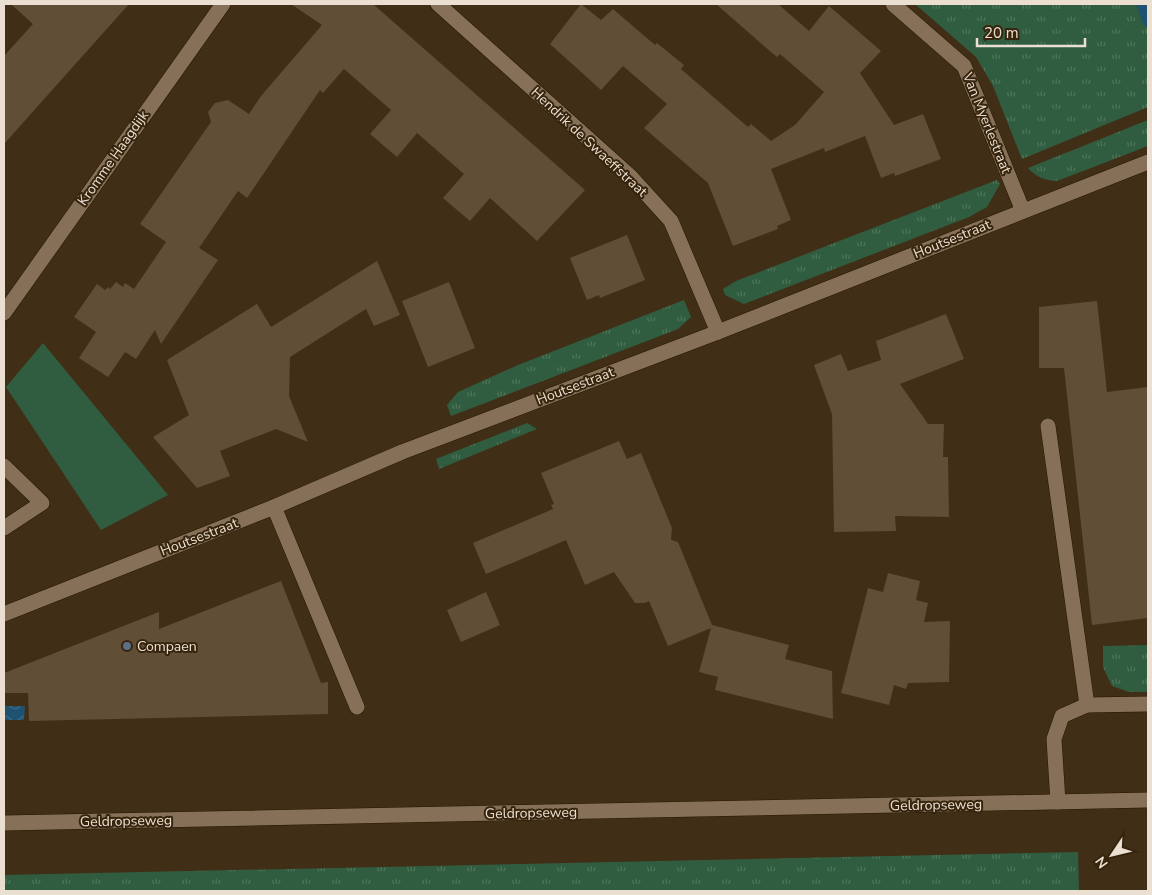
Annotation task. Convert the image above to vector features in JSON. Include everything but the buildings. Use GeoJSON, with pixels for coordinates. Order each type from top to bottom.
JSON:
{"type":"FeatureCollection","features":[{"type":"Feature","properties":{"kind":"street","name":"Kromme Haagdijk"},"geometry":{"type":"LineString","coordinates":[[4,313],[223,4]]}},
{"type":"Feature","properties":{"kind":"street","name":"Hendrik de Swaeffstraat"},"geometry":{"type":"LineString","coordinates":[[438,4],[630,176],[671,221],[718,332]]}},
{"type":"Feature","properties":{"kind":"street","name":"Van Myerlestraat"},"geometry":{"type":"LineString","coordinates":[[893,4],[964,66],[1023,211]]}},
{"type":"Feature","properties":{"kind":"street","name":"Houtsestraat"},"geometry":{"type":"LineString","coordinates":[[4,614],[274,507],[402,452],[718,332],[1148,162]]}},
{"type":"Feature","properties":{"kind":"street"},"geometry":{"type":"LineString","coordinates":[[1048,426],[1087,705]]}},
{"type":"Feature","properties":{"kind":"street"},"geometry":{"type":"LineString","coordinates":[[4,466],[42,503],[4,528]]}},
{"type":"Feature","properties":{"kind":"street"},"geometry":{"type":"LineString","coordinates":[[274,507],[357,707]]}},
{"type":"Feature","properties":{"kind":"street"},"geometry":{"type":"LineString","coordinates":[[1058,802],[1054,739],[1062,716],[1087,705],[1148,704]]}},
{"type":"Feature","properties":{"kind":"street","name":"Geldropseweg"},"geometry":{"type":"LineString","coordinates":[[4,824],[1148,800]]}},
{"type":"Feature","properties":{"kind":"green space"},"geometry":{"type":"Polygon","coordinates":[[[915,4],[1148,4],[1148,107],[1022,159],[993,86],[976,57],[915,4]]]}},
{"type":"Feature","properties":{"kind":"green space"},"geometry":{"type":"Polygon","coordinates":[[[1148,120],[1148,146],[1057,181],[1041,178],[1028,168],[1148,120]]]}},
{"type":"Feature","properties":{"kind":"green space"},"geometry":{"type":"Polygon","coordinates":[[[997,180],[1000,184],[987,207],[969,217],[744,304],[725,295],[723,289],[736,281],[997,180]]]}},
{"type":"Feature","properties":{"kind":"green space"},"geometry":{"type":"Polygon","coordinates":[[[684,300],[691,317],[678,329],[451,416],[447,405],[458,392],[518,365],[684,300]]]}},
{"type":"Feature","properties":{"kind":"green space"},"geometry":{"type":"Polygon","coordinates":[[[43,343],[168,495],[101,530],[6,387],[43,343]]]}},
{"type":"Feature","properties":{"kind":"green space"},"geometry":{"type":"Polygon","coordinates":[[[527,423],[537,429],[439,469],[436,459],[527,423]]]}},
{"type":"Feature","properties":{"kind":"green space"},"geometry":{"type":"Polygon","coordinates":[[[1148,645],[1148,692],[1129,692],[1112,686],[1103,667],[1103,646],[1148,645]]]}},
{"type":"Feature","properties":{"kind":"green space"},"geometry":{"type":"Polygon","coordinates":[[[1078,852],[1079,891],[4,891],[4,875],[1078,852]]]}},
{"type":"Feature","properties":{"kind":"water"},"geometry":{"type":"Polygon","coordinates":[[[4,706],[25,706],[24,720],[4,720],[4,706]]]}},
{"type":"Feature","properties":{"kind":"waterway"},"geometry":{"type":"LineString","coordinates":[[1142,4],[1148,21]]}},
{"type":"Feature","properties":{"kind":"place","name":"Compaen"},"geometry":{"type":"Point","coordinates":[127,646]}}]}
